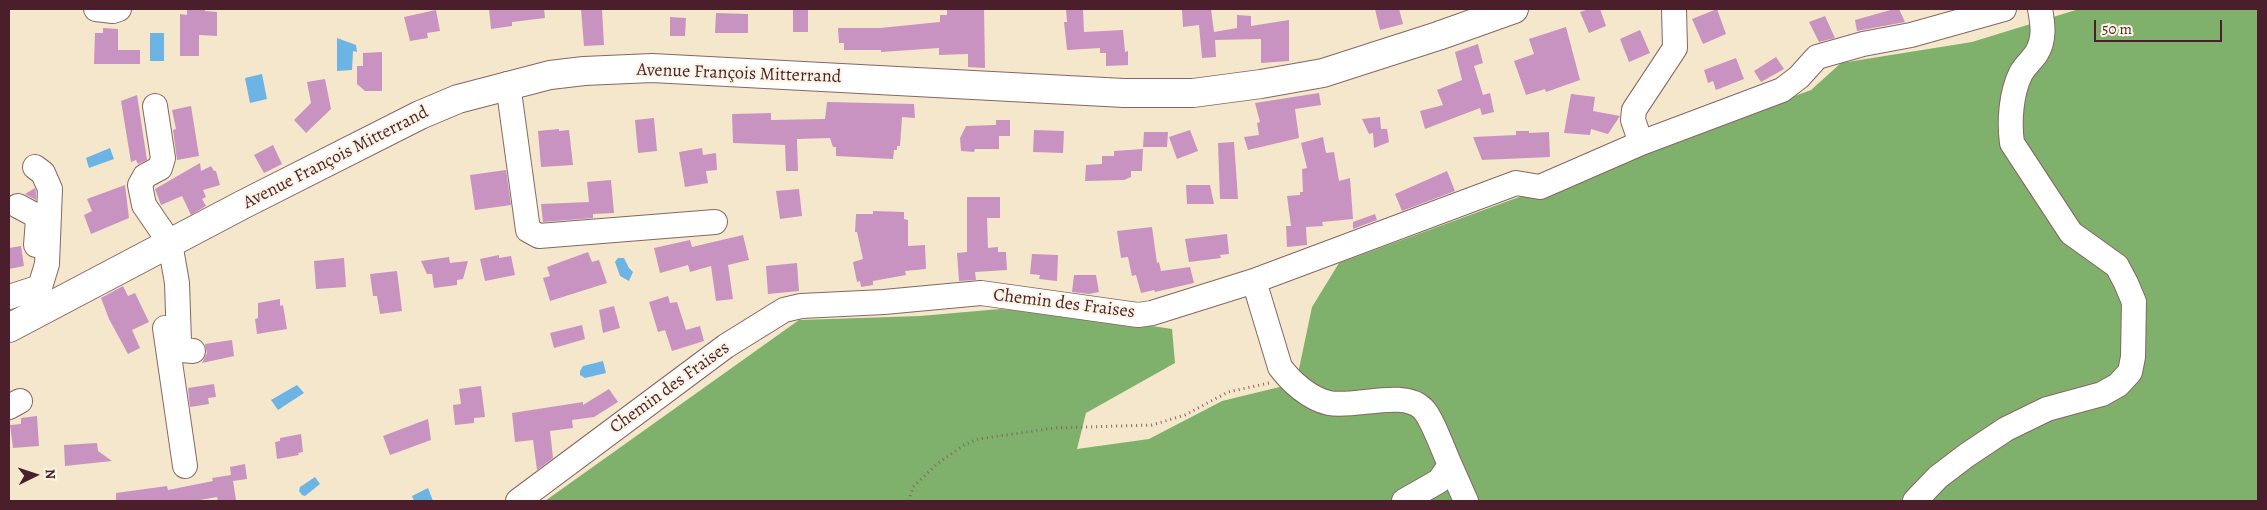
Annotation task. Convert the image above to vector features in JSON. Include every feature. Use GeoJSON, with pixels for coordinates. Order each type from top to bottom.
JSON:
{"type":"FeatureCollection","features":[{"type":"Feature","properties":{"kind":"main road","name":"Avenue François Mitterrand"},"geometry":{"type":"LineString","coordinates":[[9,328],[44,297],[170,243],[420,115],[458,99],[508,84],[550,75],[584,71],[652,68],[1124,93],[1193,93],[1324,73],[1514,9]]}},
{"type":"Feature","properties":{"kind":"street"},"geometry":{"type":"LineString","coordinates":[[96,9],[113,11],[118,9]]}},
{"type":"Feature","properties":{"kind":"street"},"geometry":{"type":"LineString","coordinates":[[1641,143],[1633,120],[1634,110],[1675,48],[1674,9]]}},
{"type":"Feature","properties":{"kind":"street","name":"Chemin des Fraises"},"geometry":{"type":"LineString","coordinates":[[518,501],[726,346],[784,310],[801,306],[884,302],[981,294],[1138,315],[1152,313],[1254,281],[1516,183],[1540,187],[1641,143],[1782,90],[1799,77],[1817,58],[1863,44],[1911,35],[2004,9]]}},
{"type":"Feature","properties":{"kind":"street"},"geometry":{"type":"LineString","coordinates":[[1915,501],[1938,477],[2006,429],[2047,409],[2102,394],[2118,385],[2130,372],[2133,357],[2134,302],[2126,283],[2117,266],[2071,233],[2012,143],[2010,130],[2015,87],[2022,71],[2036,53],[2044,33],[2040,9]]}},
{"type":"Feature","properties":{"kind":"street"},"geometry":{"type":"LineString","coordinates":[[508,84],[528,230],[539,236],[714,222]]}},
{"type":"Feature","properties":{"kind":"street"},"geometry":{"type":"LineString","coordinates":[[155,106],[163,158],[160,168],[145,176],[140,185],[144,205],[170,243],[176,283],[179,342],[182,350],[194,351]]}},
{"type":"Feature","properties":{"kind":"street"},"geometry":{"type":"LineString","coordinates":[[35,167],[43,173],[50,189],[44,297]]}},
{"type":"Feature","properties":{"kind":"street"},"geometry":{"type":"LineString","coordinates":[[18,206],[33,214],[38,220],[35,267],[44,297]]}},
{"type":"Feature","properties":{"kind":"street"},"geometry":{"type":"LineString","coordinates":[[1254,281],[1278,362],[1285,374],[1306,392],[1328,403],[1350,404],[1403,400],[1415,402],[1425,411],[1466,501]]}},
{"type":"Feature","properties":{"kind":"street"},"geometry":{"type":"LineString","coordinates":[[176,283],[167,295],[164,318],[184,466]]}},
{"type":"Feature","properties":{"kind":"street"},"geometry":{"type":"LineString","coordinates":[[9,297],[44,297]]}},
{"type":"Feature","properties":{"kind":"street"},"geometry":{"type":"LineString","coordinates":[[1404,501],[1439,481],[1450,465]]}},
{"type":"Feature","properties":{"kind":"path"},"geometry":{"type":"LineString","coordinates":[[909,501],[913,487],[937,464],[964,445],[978,439],[1055,428],[1152,425],[1185,416],[1228,392],[1242,387],[1260,386],[1285,374]]}},
{"type":"Feature","properties":{"kind":"green space"},"geometry":{"type":"Polygon","coordinates":[[[2079,9],[2258,9],[2258,501],[545,501],[799,320],[920,316],[1000,309],[1106,319],[1172,329],[1175,363],[1086,413],[1077,449],[1149,439],[1222,401],[1296,383],[1312,307],[1339,263],[1811,90],[1841,63],[1972,42],[2079,9]]]}},
{"type":"Feature","properties":{"kind":"water"},"geometry":{"type":"Polygon","coordinates":[[[150,33],[164,33],[164,61],[150,61],[150,33]]]}},
{"type":"Feature","properties":{"kind":"water"},"geometry":{"type":"Polygon","coordinates":[[[337,38],[356,45],[357,52],[353,51],[352,70],[337,71],[337,38]]]}},
{"type":"Feature","properties":{"kind":"water"},"geometry":{"type":"Polygon","coordinates":[[[262,74],[267,99],[250,103],[245,78],[262,74]]]}},
{"type":"Feature","properties":{"kind":"water"},"geometry":{"type":"Polygon","coordinates":[[[110,148],[114,159],[89,168],[86,158],[110,148]]]}},
{"type":"Feature","properties":{"kind":"water"},"geometry":{"type":"Polygon","coordinates":[[[618,258],[624,258],[633,272],[629,281],[620,276],[615,262],[618,258]]]}},
{"type":"Feature","properties":{"kind":"water"},"geometry":{"type":"Polygon","coordinates":[[[603,361],[606,373],[585,378],[580,375],[583,366],[603,361]]]}},
{"type":"Feature","properties":{"kind":"water"},"geometry":{"type":"Polygon","coordinates":[[[297,385],[304,393],[278,410],[271,400],[297,385]]]}},
{"type":"Feature","properties":{"kind":"water"},"geometry":{"type":"Polygon","coordinates":[[[315,477],[320,484],[305,496],[302,495],[299,491],[300,487],[315,477]]]}},
{"type":"Feature","properties":{"kind":"water"},"geometry":{"type":"Polygon","coordinates":[[[428,488],[433,501],[414,501],[412,496],[428,488]]]}},
{"type":"Feature","properties":{"kind":"building"},"geometry":{"type":"Polygon","coordinates":[[[187,9],[205,9],[205,11],[217,12],[217,36],[199,35],[199,56],[180,56],[180,14],[187,15],[187,9]]]}},
{"type":"Feature","properties":{"kind":"building"},"geometry":{"type":"Polygon","coordinates":[[[489,9],[544,9],[545,18],[512,22],[512,26],[491,29],[489,9]]]}},
{"type":"Feature","properties":{"kind":"building"},"geometry":{"type":"Polygon","coordinates":[[[581,9],[602,9],[604,45],[584,46],[581,9]]]}},
{"type":"Feature","properties":{"kind":"building"},"geometry":{"type":"Polygon","coordinates":[[[793,9],[808,9],[808,32],[793,32],[793,9]]]}},
{"type":"Feature","properties":{"kind":"building"},"geometry":{"type":"Polygon","coordinates":[[[947,9],[984,9],[985,68],[968,67],[968,54],[939,55],[939,48],[881,52],[881,50],[844,50],[844,43],[839,43],[838,28],[880,28],[940,22],[940,15],[947,15],[947,9]]]}},
{"type":"Feature","properties":{"kind":"building"},"geometry":{"type":"Polygon","coordinates":[[[1066,9],[1083,9],[1084,32],[1123,30],[1125,52],[1128,51],[1128,65],[1106,66],[1106,53],[1100,53],[1100,48],[1067,50],[1064,22],[1067,22],[1066,9]]]}},
{"type":"Feature","properties":{"kind":"building"},"geometry":{"type":"Polygon","coordinates":[[[1182,9],[1211,9],[1214,32],[1237,28],[1237,15],[1251,16],[1251,26],[1289,20],[1289,61],[1261,63],[1261,39],[1215,40],[1216,57],[1202,58],[1199,25],[1183,27],[1182,9]]]}},
{"type":"Feature","properties":{"kind":"building"},"geometry":{"type":"Polygon","coordinates":[[[1375,9],[1399,9],[1403,24],[1380,30],[1375,9]]]}},
{"type":"Feature","properties":{"kind":"building"},"geometry":{"type":"Polygon","coordinates":[[[1589,9],[1600,9],[1606,26],[1589,33],[1580,12],[1589,9]]]}},
{"type":"Feature","properties":{"kind":"building"},"geometry":{"type":"Polygon","coordinates":[[[1717,9],[1726,34],[1703,44],[1692,19],[1717,9]]]}},
{"type":"Feature","properties":{"kind":"building"},"geometry":{"type":"Polygon","coordinates":[[[1899,9],[1905,22],[1857,31],[1855,20],[1899,9]]]}},
{"type":"Feature","properties":{"kind":"building"},"geometry":{"type":"Polygon","coordinates":[[[436,10],[440,31],[427,33],[428,38],[410,41],[404,17],[436,10]]]}},
{"type":"Feature","properties":{"kind":"building"},"geometry":{"type":"Polygon","coordinates":[[[716,13],[748,14],[748,33],[715,33],[716,13]]]}},
{"type":"Feature","properties":{"kind":"building"},"geometry":{"type":"Polygon","coordinates":[[[1825,16],[1835,38],[1819,42],[1809,22],[1825,16]]]}},
{"type":"Feature","properties":{"kind":"building"},"geometry":{"type":"Polygon","coordinates":[[[670,17],[686,18],[685,36],[670,36],[670,17]]]}},
{"type":"Feature","properties":{"kind":"building"},"geometry":{"type":"Polygon","coordinates":[[[1566,27],[1580,80],[1546,92],[1545,89],[1526,95],[1514,61],[1534,54],[1529,39],[1566,27]]]}},
{"type":"Feature","properties":{"kind":"building"},"geometry":{"type":"Polygon","coordinates":[[[103,28],[118,29],[118,50],[140,50],[140,64],[94,64],[95,33],[103,33],[103,28]]]}},
{"type":"Feature","properties":{"kind":"building"},"geometry":{"type":"Polygon","coordinates":[[[1640,30],[1650,53],[1629,62],[1620,39],[1640,30]]]}},
{"type":"Feature","properties":{"kind":"building"},"geometry":{"type":"Polygon","coordinates":[[[1478,44],[1483,63],[1474,66],[1483,95],[1490,93],[1494,112],[1482,115],[1480,108],[1425,129],[1420,111],[1443,105],[1437,90],[1462,80],[1455,52],[1478,44]]]}},
{"type":"Feature","properties":{"kind":"building"},"geometry":{"type":"Polygon","coordinates":[[[382,52],[382,91],[365,91],[357,84],[357,66],[363,66],[363,53],[382,52]]]}},
{"type":"Feature","properties":{"kind":"building"},"geometry":{"type":"Polygon","coordinates":[[[1776,57],[1784,69],[1761,82],[1754,71],[1776,57]]]}},
{"type":"Feature","properties":{"kind":"building"},"geometry":{"type":"Polygon","coordinates":[[[1736,58],[1744,79],[1716,90],[1713,81],[1708,83],[1704,70],[1736,58]]]}},
{"type":"Feature","properties":{"kind":"building"},"geometry":{"type":"Polygon","coordinates":[[[325,79],[331,109],[306,133],[294,120],[311,103],[307,82],[325,79]]]}},
{"type":"Feature","properties":{"kind":"building"},"geometry":{"type":"Polygon","coordinates":[[[1319,93],[1321,105],[1295,109],[1299,138],[1248,150],[1244,137],[1259,135],[1257,123],[1260,122],[1255,103],[1319,93]]]}},
{"type":"Feature","properties":{"kind":"building"},"geometry":{"type":"Polygon","coordinates":[[[1571,94],[1595,97],[1593,111],[1620,116],[1608,134],[1591,129],[1590,135],[1564,133],[1571,94]]]}},
{"type":"Feature","properties":{"kind":"building"},"geometry":{"type":"Polygon","coordinates":[[[137,95],[147,160],[138,164],[136,160],[131,162],[121,101],[137,95]]]}},
{"type":"Feature","properties":{"kind":"building"},"geometry":{"type":"Polygon","coordinates":[[[827,102],[914,104],[915,118],[902,117],[900,146],[897,146],[897,150],[894,150],[893,159],[836,156],[836,147],[833,147],[830,138],[797,139],[798,171],[786,171],[785,145],[733,143],[732,114],[771,113],[771,120],[825,119],[827,102]]]}},
{"type":"Feature","properties":{"kind":"building"},"geometry":{"type":"Polygon","coordinates":[[[191,106],[199,156],[177,160],[173,130],[176,129],[172,110],[191,106]]]}},
{"type":"Feature","properties":{"kind":"building"},"geometry":{"type":"Polygon","coordinates":[[[1380,117],[1381,129],[1387,129],[1389,142],[1374,148],[1373,133],[1369,134],[1362,119],[1380,117]]]}},
{"type":"Feature","properties":{"kind":"building"},"geometry":{"type":"Polygon","coordinates":[[[654,118],[657,151],[638,153],[635,120],[654,118]]]}},
{"type":"Feature","properties":{"kind":"building"},"geometry":{"type":"Polygon","coordinates":[[[996,120],[1010,120],[1010,136],[999,136],[999,149],[975,149],[974,152],[961,151],[960,138],[966,126],[996,125],[996,120]]]}},
{"type":"Feature","properties":{"kind":"building"},"geometry":{"type":"Polygon","coordinates":[[[559,129],[559,131],[569,130],[573,165],[541,167],[538,131],[559,129]]]}},
{"type":"Feature","properties":{"kind":"building"},"geometry":{"type":"Polygon","coordinates":[[[1034,130],[1064,131],[1063,153],[1033,152],[1034,130]]]}},
{"type":"Feature","properties":{"kind":"building"},"geometry":{"type":"Polygon","coordinates":[[[1190,130],[1198,151],[1177,159],[1169,137],[1190,130]]]}},
{"type":"Feature","properties":{"kind":"building"},"geometry":{"type":"Polygon","coordinates":[[[1516,131],[1529,131],[1529,133],[1549,132],[1550,157],[1482,160],[1473,137],[1516,135],[1516,131]]]}},
{"type":"Feature","properties":{"kind":"building"},"geometry":{"type":"Polygon","coordinates":[[[1144,132],[1168,132],[1167,147],[1143,147],[1144,132]]]}},
{"type":"Feature","properties":{"kind":"building"},"geometry":{"type":"Polygon","coordinates":[[[1323,137],[1326,153],[1334,152],[1339,181],[1350,178],[1353,219],[1322,222],[1323,226],[1306,227],[1307,245],[1287,247],[1286,226],[1291,226],[1287,196],[1300,195],[1300,192],[1303,192],[1302,169],[1307,168],[1301,143],[1323,137]]]}},
{"type":"Feature","properties":{"kind":"building"},"geometry":{"type":"Polygon","coordinates":[[[1234,142],[1238,199],[1220,199],[1218,143],[1234,142]]]}},
{"type":"Feature","properties":{"kind":"building"},"geometry":{"type":"Polygon","coordinates":[[[273,145],[282,164],[264,173],[254,155],[273,145]]]}},
{"type":"Feature","properties":{"kind":"building"},"geometry":{"type":"Polygon","coordinates":[[[702,148],[703,155],[716,153],[717,170],[706,171],[708,183],[685,187],[679,152],[702,148]]]}},
{"type":"Feature","properties":{"kind":"building"},"geometry":{"type":"Polygon","coordinates":[[[1143,149],[1142,171],[1131,171],[1131,177],[1124,180],[1085,181],[1086,165],[1102,164],[1102,156],[1114,156],[1114,151],[1143,149]]]}},
{"type":"Feature","properties":{"kind":"building"},"geometry":{"type":"Polygon","coordinates":[[[200,163],[201,171],[211,166],[216,171],[220,185],[203,190],[206,197],[202,199],[206,206],[191,215],[182,196],[161,205],[155,189],[200,163]]]}},
{"type":"Feature","properties":{"kind":"building"},"geometry":{"type":"Polygon","coordinates":[[[506,170],[511,205],[475,210],[470,175],[506,170]]]}},
{"type":"Feature","properties":{"kind":"building"},"geometry":{"type":"Polygon","coordinates":[[[1447,171],[1455,191],[1402,211],[1395,194],[1447,171]]]}},
{"type":"Feature","properties":{"kind":"building"},"geometry":{"type":"Polygon","coordinates":[[[611,180],[614,213],[593,214],[593,218],[543,222],[541,204],[589,202],[587,182],[611,180]]]}},
{"type":"Feature","properties":{"kind":"building"},"geometry":{"type":"Polygon","coordinates":[[[125,185],[129,218],[91,234],[84,215],[92,211],[87,199],[125,185]]]}},
{"type":"Feature","properties":{"kind":"building"},"geometry":{"type":"Polygon","coordinates":[[[1186,185],[1210,185],[1214,204],[1187,204],[1186,185]]]}},
{"type":"Feature","properties":{"kind":"building"},"geometry":{"type":"Polygon","coordinates":[[[35,188],[36,192],[36,200],[25,194],[35,188]]]}},
{"type":"Feature","properties":{"kind":"building"},"geometry":{"type":"Polygon","coordinates":[[[799,189],[802,216],[780,219],[776,191],[799,189]]]}},
{"type":"Feature","properties":{"kind":"building"},"geometry":{"type":"Polygon","coordinates":[[[967,197],[1000,197],[1000,218],[987,218],[988,248],[998,247],[998,252],[1006,252],[1007,270],[975,272],[976,280],[959,281],[957,253],[967,252],[967,197]]]}},
{"type":"Feature","properties":{"kind":"building"},"geometry":{"type":"Polygon","coordinates":[[[873,211],[904,212],[904,219],[908,220],[908,246],[925,245],[926,269],[905,271],[906,275],[873,281],[873,285],[861,287],[860,281],[857,282],[853,262],[863,259],[857,232],[855,232],[856,214],[873,214],[873,211]]]}},
{"type":"Feature","properties":{"kind":"building"},"geometry":{"type":"Polygon","coordinates":[[[1375,214],[1377,220],[1353,229],[1353,222],[1375,214]]]}},
{"type":"Feature","properties":{"kind":"building"},"geometry":{"type":"Polygon","coordinates":[[[1152,227],[1157,263],[1159,262],[1161,271],[1190,267],[1194,283],[1155,292],[1154,290],[1141,293],[1136,275],[1132,276],[1128,257],[1121,258],[1117,231],[1152,227]]]}},
{"type":"Feature","properties":{"kind":"building"},"geometry":{"type":"Polygon","coordinates":[[[1227,234],[1229,254],[1220,255],[1221,258],[1189,262],[1185,239],[1227,234]]]}},
{"type":"Feature","properties":{"kind":"building"},"geometry":{"type":"Polygon","coordinates":[[[743,235],[749,260],[728,265],[733,299],[716,301],[711,266],[690,272],[688,265],[660,273],[654,248],[690,240],[692,247],[743,235]]]}},
{"type":"Feature","properties":{"kind":"building"},"geometry":{"type":"Polygon","coordinates":[[[21,246],[24,266],[9,269],[9,248],[21,246]]]}},
{"type":"Feature","properties":{"kind":"building"},"geometry":{"type":"Polygon","coordinates":[[[588,252],[592,262],[599,260],[607,283],[550,301],[543,278],[550,276],[547,267],[588,252]]]}},
{"type":"Feature","properties":{"kind":"building"},"geometry":{"type":"Polygon","coordinates":[[[1032,254],[1058,255],[1057,281],[1039,279],[1040,275],[1030,274],[1032,254]]]}},
{"type":"Feature","properties":{"kind":"building"},"geometry":{"type":"Polygon","coordinates":[[[499,255],[499,258],[511,256],[515,275],[485,281],[480,259],[499,255]]]}},
{"type":"Feature","properties":{"kind":"building"},"geometry":{"type":"Polygon","coordinates":[[[449,257],[450,263],[468,261],[463,279],[457,280],[457,285],[434,288],[432,274],[427,274],[421,261],[449,257]]]}},
{"type":"Feature","properties":{"kind":"building"},"geometry":{"type":"Polygon","coordinates":[[[344,258],[346,287],[316,289],[314,261],[344,258]]]}},
{"type":"Feature","properties":{"kind":"building"},"geometry":{"type":"Polygon","coordinates":[[[797,263],[799,291],[768,294],[766,266],[797,263]]]}},
{"type":"Feature","properties":{"kind":"building"},"geometry":{"type":"Polygon","coordinates":[[[397,271],[402,311],[380,314],[377,296],[373,296],[370,274],[397,271]]]}},
{"type":"Feature","properties":{"kind":"building"},"geometry":{"type":"Polygon","coordinates":[[[1074,275],[1096,275],[1099,292],[1089,294],[1072,292],[1074,275]]]}},
{"type":"Feature","properties":{"kind":"building"},"geometry":{"type":"Polygon","coordinates":[[[123,286],[128,296],[135,293],[149,322],[132,330],[140,348],[128,354],[109,319],[101,298],[123,286]]]}},
{"type":"Feature","properties":{"kind":"building"},"geometry":{"type":"Polygon","coordinates":[[[668,296],[670,303],[677,302],[686,330],[700,326],[704,341],[672,351],[665,330],[658,332],[649,302],[668,296]]]}},
{"type":"Feature","properties":{"kind":"building"},"geometry":{"type":"Polygon","coordinates":[[[280,299],[280,306],[283,305],[287,329],[257,334],[255,319],[258,318],[258,303],[280,299]]]}},
{"type":"Feature","properties":{"kind":"building"},"geometry":{"type":"Polygon","coordinates":[[[614,306],[620,328],[603,333],[599,310],[614,306]]]}},
{"type":"Feature","properties":{"kind":"building"},"geometry":{"type":"Polygon","coordinates":[[[582,325],[585,339],[554,348],[550,333],[582,325]]]}},
{"type":"Feature","properties":{"kind":"building"},"geometry":{"type":"Polygon","coordinates":[[[232,340],[234,356],[202,363],[207,353],[205,344],[232,340]]]}},
{"type":"Feature","properties":{"kind":"building"},"geometry":{"type":"Polygon","coordinates":[[[214,384],[216,397],[208,398],[209,404],[190,407],[188,388],[214,384]]]}},
{"type":"Feature","properties":{"kind":"building"},"geometry":{"type":"Polygon","coordinates":[[[481,386],[485,417],[474,418],[474,423],[455,425],[453,405],[461,404],[459,389],[481,386]]]}},
{"type":"Feature","properties":{"kind":"building"},"geometry":{"type":"Polygon","coordinates":[[[609,389],[618,402],[594,417],[572,420],[573,428],[550,431],[553,458],[537,470],[533,440],[515,442],[512,413],[583,402],[583,405],[609,389]]]}},
{"type":"Feature","properties":{"kind":"building"},"geometry":{"type":"Polygon","coordinates":[[[37,416],[39,446],[13,448],[10,425],[21,424],[21,418],[37,416]]]}},
{"type":"Feature","properties":{"kind":"building"},"geometry":{"type":"Polygon","coordinates":[[[428,419],[431,440],[390,455],[383,436],[428,419]]]}},
{"type":"Feature","properties":{"kind":"building"},"geometry":{"type":"Polygon","coordinates":[[[301,434],[303,452],[298,453],[299,455],[277,459],[275,442],[280,441],[280,438],[301,434]]]}},
{"type":"Feature","properties":{"kind":"building"},"geometry":{"type":"Polygon","coordinates":[[[97,443],[98,451],[112,461],[65,466],[64,445],[97,443]]]}},
{"type":"Feature","properties":{"kind":"building"},"geometry":{"type":"Polygon","coordinates":[[[245,464],[247,479],[233,481],[236,500],[218,501],[217,497],[194,501],[116,501],[116,493],[167,486],[168,490],[213,481],[212,478],[231,475],[230,467],[245,464]]]}}]}
